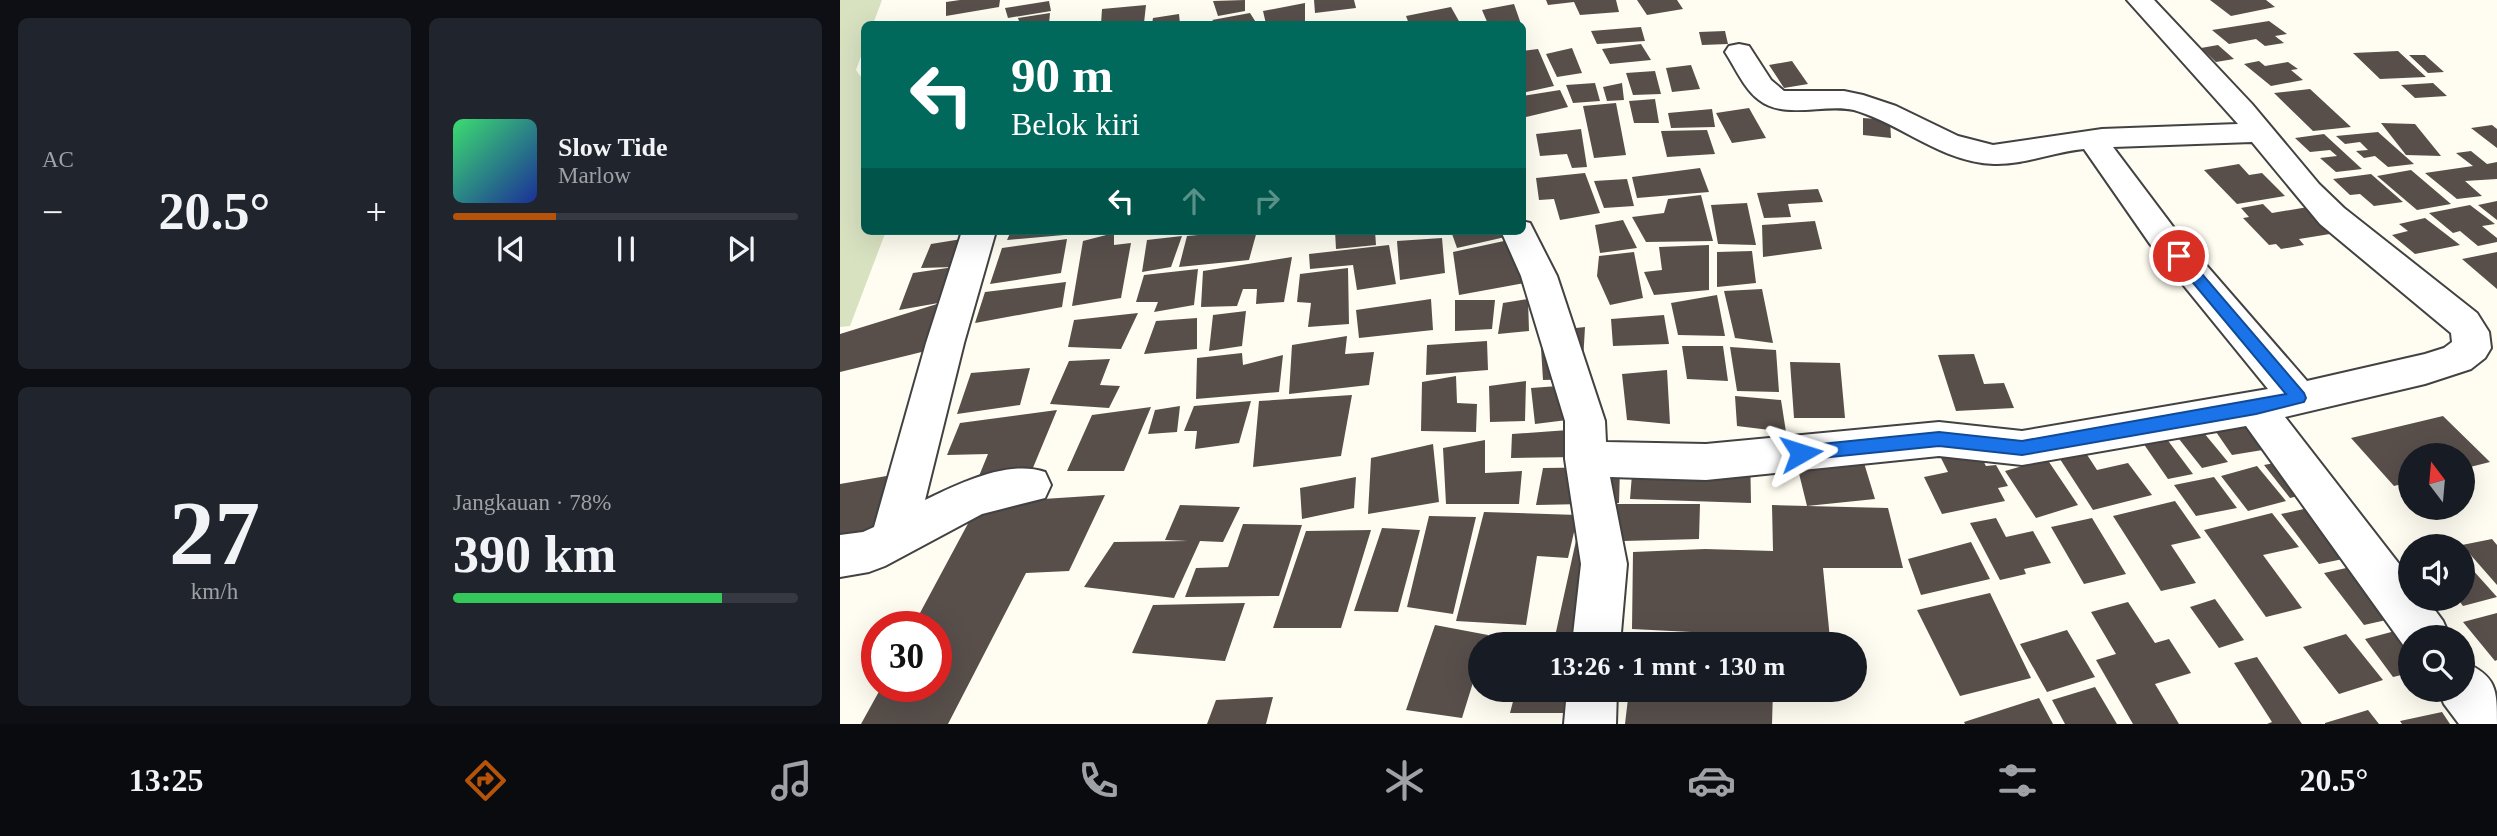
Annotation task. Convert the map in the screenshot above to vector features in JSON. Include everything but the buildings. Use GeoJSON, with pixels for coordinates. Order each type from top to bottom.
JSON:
{"type":"FeatureCollection","features":[{"type":"Feature","properties":{"kind":"street"},"geometry":{"type":"LineString","coordinates":[[1586,459],[1706,462],[1939,439],[2022,448],[2256,408],[2425,369],[2457,359],[2484,338],[2332,216],[2140,0]]}},
{"type":"Feature","properties":{"kind":"street"},"geometry":{"type":"LineString","coordinates":[[1740,52],[1762,86],[1776,100],[1824,97],[1851,100],[1881,109],[1964,149],[1982,153],[2015,154],[2092,139],[2260,133]]}},
{"type":"Feature","properties":{"kind":"street"},"geometry":{"type":"LineString","coordinates":[[2092,139],[2162,236],[2298,398]]}},
{"type":"Feature","properties":{"kind":"street"},"geometry":{"type":"LineString","coordinates":[[893,540],[945,343],[978,235]]}},
{"type":"Feature","properties":{"kind":"street"},"geometry":{"type":"LineString","coordinates":[[1520,235],[1539,276],[1564,348],[1585,422],[1586,459],[1604,564],[1597,632]]}},
{"type":"Feature","properties":{"kind":"street"},"geometry":{"type":"LineString","coordinates":[[2256,408],[2417,625]]}},
{"type":"Feature","properties":{"kind":"street"},"geometry":{"type":"LineString","coordinates":[[840,556],[869,552],[973,497],[1030,485]]}},
{"type":"Feature","properties":{"kind":"street"},"geometry":{"type":"LineString","coordinates":[[1590,724],[1591,702]]}},
{"type":"Feature","properties":{"kind":"street"},"geometry":{"type":"LineString","coordinates":[[2474,702],[2491,724]]}},
{"type":"Feature","properties":{"kind":"green space"},"geometry":{"type":"Polygon","coordinates":[[[840,0],[882,0],[874,21],[861,21],[861,56],[856,70],[861,77],[861,235],[884,235],[850,326],[840,327],[840,0]]]}},
{"type":"Feature","properties":{"kind":"route"},"geometry":{"type":"LineString","coordinates":[[1801,453],[1939,439],[2022,448],[2256,408],[2298,398],[2179,256]]}}]}
